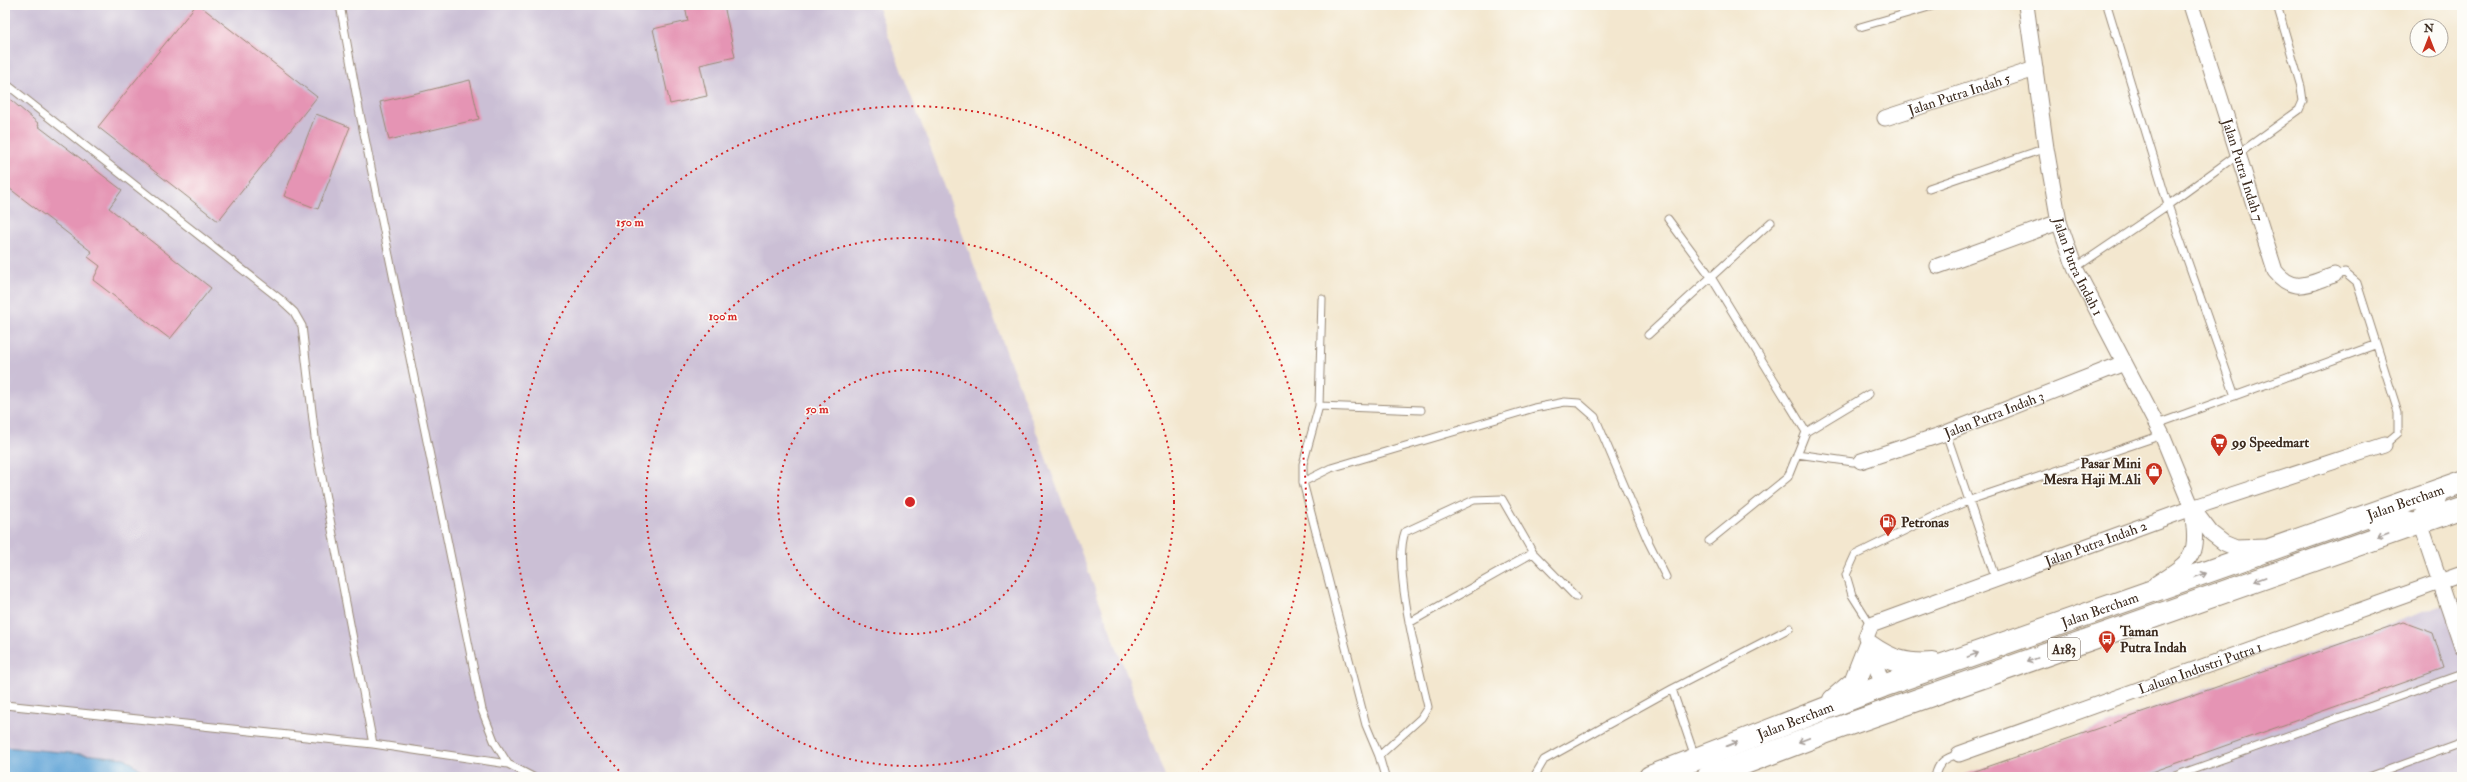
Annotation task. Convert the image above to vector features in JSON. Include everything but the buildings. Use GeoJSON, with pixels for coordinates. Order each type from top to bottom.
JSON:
{"type":"FeatureCollection","features":[{"type":"Feature","properties":{"kind":"main road","name":"Jalan Bercham"},"geometry":{"type":"LineString","coordinates":[[1650,777],[1883,686],[2462,482]]}},
{"type":"Feature","properties":{"kind":"main road","name":"Jalan Bercham"},"geometry":{"type":"LineString","coordinates":[[1708,777],[1824,732],[1960,686],[2462,508]]}},
{"type":"Feature","properties":{"kind":"main road"},"geometry":{"type":"LineString","coordinates":[[1870,635],[1882,656],[1911,666],[1950,663]]}},
{"type":"Feature","properties":{"kind":"main road"},"geometry":{"type":"LineString","coordinates":[[1816,711],[1842,695],[1855,682],[1870,635]]}},
{"type":"Feature","properties":{"kind":"main road"},"geometry":{"type":"LineString","coordinates":[[1824,732],[1867,706],[1883,686],[1915,692],[1960,686]]}},
{"type":"Feature","properties":{"kind":"street","name":"Jalan Putra Indah 1"},"geometry":{"type":"LineString","coordinates":[[2026,5],[2046,148],[2059,222],[2075,268],[2160,430],[2192,508],[2196,538],[2192,556],[2178,570],[2129,600]]}},
{"type":"Feature","properties":{"kind":"street","name":"Jalan Putra Indah 7"},"geometry":{"type":"LineString","coordinates":[[2191,5],[2275,271],[2283,280],[2293,285],[2303,285],[2334,275]]}},
{"type":"Feature","properties":{"kind":"street","name":"Jalan Putra Indah 5"},"geometry":{"type":"LineString","coordinates":[[1884,118],[2034,69]]}},
{"type":"Feature","properties":{"kind":"street"},"geometry":{"type":"LineString","coordinates":[[1938,266],[2059,222]]}},
{"type":"Feature","properties":{"kind":"street","name":"Jalan Putra Indah 3"},"geometry":{"type":"LineString","coordinates":[[1861,461],[1946,433],[2124,362]]}},
{"type":"Feature","properties":{"kind":"street","name":"Jalan Putra Indah 2"},"geometry":{"type":"LineString","coordinates":[[1870,635],[1996,580],[2192,508],[2384,445]]}},
{"type":"Feature","properties":{"kind":"street"},"geometry":{"type":"LineString","coordinates":[[2462,489],[2434,499],[2423,508],[2420,522],[2462,647]]}},
{"type":"Feature","properties":{"kind":"street","name":"Jalan Putra Indah 1"},"geometry":{"type":"LineString","coordinates":[[2192,508],[2211,533],[2224,543],[2236,548],[2280,547],[2297,550],[2387,519],[2398,517],[2420,522]]}},
{"type":"Feature","properties":{"kind":"street","name":"Laluan Industri Putra 1"},"geometry":{"type":"LineString","coordinates":[[1959,754],[2462,574]]}},
{"type":"Feature","properties":{"kind":"street"},"geometry":{"type":"LineString","coordinates":[[1870,635],[1883,686]]}},
{"type":"Feature","properties":{"kind":"lane"},"geometry":{"type":"LineString","coordinates":[[340,5],[360,117],[482,710],[494,743],[508,764]]}},
{"type":"Feature","properties":{"kind":"lane"},"geometry":{"type":"LineString","coordinates":[[1860,27],[1936,5]]}},
{"type":"Feature","properties":{"kind":"lane"},"geometry":{"type":"LineString","coordinates":[[2107,5],[2168,205],[2235,396]]}},
{"type":"Feature","properties":{"kind":"lane"},"geometry":{"type":"LineString","coordinates":[[2075,268],[2168,205],[2299,110],[2303,101],[2301,87],[2277,5]]}},
{"type":"Feature","properties":{"kind":"lane"},"geometry":{"type":"LineString","coordinates":[[5,83],[280,299],[294,312],[300,321],[303,334],[316,446],[373,744]]}},
{"type":"Feature","properties":{"kind":"lane"},"geometry":{"type":"LineString","coordinates":[[1929,188],[2046,148]]}},
{"type":"Feature","properties":{"kind":"lane"},"geometry":{"type":"LineString","coordinates":[[1668,219],[1711,277],[1806,432]]}},
{"type":"Feature","properties":{"kind":"lane"},"geometry":{"type":"LineString","coordinates":[[1648,335],[1771,222]]}},
{"type":"Feature","properties":{"kind":"lane"},"geometry":{"type":"LineString","coordinates":[[2334,275],[2345,273],[2357,283],[2375,345],[2398,412],[2398,433],[2384,445]]}},
{"type":"Feature","properties":{"kind":"lane"},"geometry":{"type":"LineString","coordinates":[[1322,299],[1319,406],[1303,464],[1303,482],[1366,725],[1379,756],[1384,777]]}},
{"type":"Feature","properties":{"kind":"lane"},"geometry":{"type":"LineString","coordinates":[[1870,635],[1852,595],[1846,574],[1855,555],[1970,500],[2160,430],[2235,396],[2375,345]]}},
{"type":"Feature","properties":{"kind":"lane"},"geometry":{"type":"LineString","coordinates":[[1709,541],[1788,477],[1806,432],[1869,394]]}},
{"type":"Feature","properties":{"kind":"lane"},"geometry":{"type":"LineString","coordinates":[[1303,482],[1331,468],[1534,408],[1565,402],[1579,402],[1595,417],[1648,541],[1666,577]]}},
{"type":"Feature","properties":{"kind":"lane"},"geometry":{"type":"LineString","coordinates":[[1319,406],[1421,410]]}},
{"type":"Feature","properties":{"kind":"lane"},"geometry":{"type":"LineString","coordinates":[[1946,433],[1996,580]]}},
{"type":"Feature","properties":{"kind":"lane"},"geometry":{"type":"LineString","coordinates":[[1797,454],[1853,462],[1861,461]]}},
{"type":"Feature","properties":{"kind":"lane"},"geometry":{"type":"LineString","coordinates":[[1379,756],[1421,718],[1428,707],[1409,623],[1400,545],[1405,532],[1474,500],[1502,500],[1533,553],[1576,597]]}},
{"type":"Feature","properties":{"kind":"lane"},"geometry":{"type":"LineString","coordinates":[[1409,623],[1533,553]]}},
{"type":"Feature","properties":{"kind":"lane"},"geometry":{"type":"LineString","coordinates":[[1534,777],[1544,760],[1672,689],[1790,628]]}},
{"type":"Feature","properties":{"kind":"lane"},"geometry":{"type":"LineString","coordinates":[[2172,777],[2462,674]]}},
{"type":"Feature","properties":{"kind":"lane"},"geometry":{"type":"LineString","coordinates":[[1672,689],[1684,765]]}},
{"type":"Feature","properties":{"kind":"lane"},"geometry":{"type":"LineString","coordinates":[[5,705],[373,744],[508,764],[533,777]]}},
{"type":"Feature","properties":{"kind":"lane"},"geometry":{"type":"LineString","coordinates":[[2369,777],[2462,743]]}},
{"type":"Feature","properties":{"kind":"lane"},"geometry":{"type":"LineString","coordinates":[[1935,777],[1937,766],[1946,758],[1959,754]]}},
{"type":"Feature","properties":{"kind":"shaded area"},"geometry":{"type":"Polygon","coordinates":[[[5,5],[877,5],[1165,777],[5,777],[5,5]]]}},
{"type":"Feature","properties":{"kind":"shaded area"},"geometry":{"type":"Polygon","coordinates":[[[2462,598],[2462,777],[1958,777],[2462,598]]]}},
{"type":"Feature","properties":{"kind":"water"},"geometry":{"type":"Polygon","coordinates":[[[5,747],[125,758],[151,777],[5,777],[5,747]]]}},
{"type":"Feature","properties":{"kind":"place","name":"99 Speedmart"},"geometry":{"type":"Point","coordinates":[2219,457]}},
{"type":"Feature","properties":{"kind":"place","name":"Pasar Mini Mesra Haji M.Ali"},"geometry":{"type":"Point","coordinates":[2154,486]}},
{"type":"Feature","properties":{"kind":"place","name":"Petronas"},"geometry":{"type":"Point","coordinates":[1888,537]}},
{"type":"Feature","properties":{"kind":"place","name":"Taman Putra Indah"},"geometry":{"type":"Point","coordinates":[2107,654]}}]}
